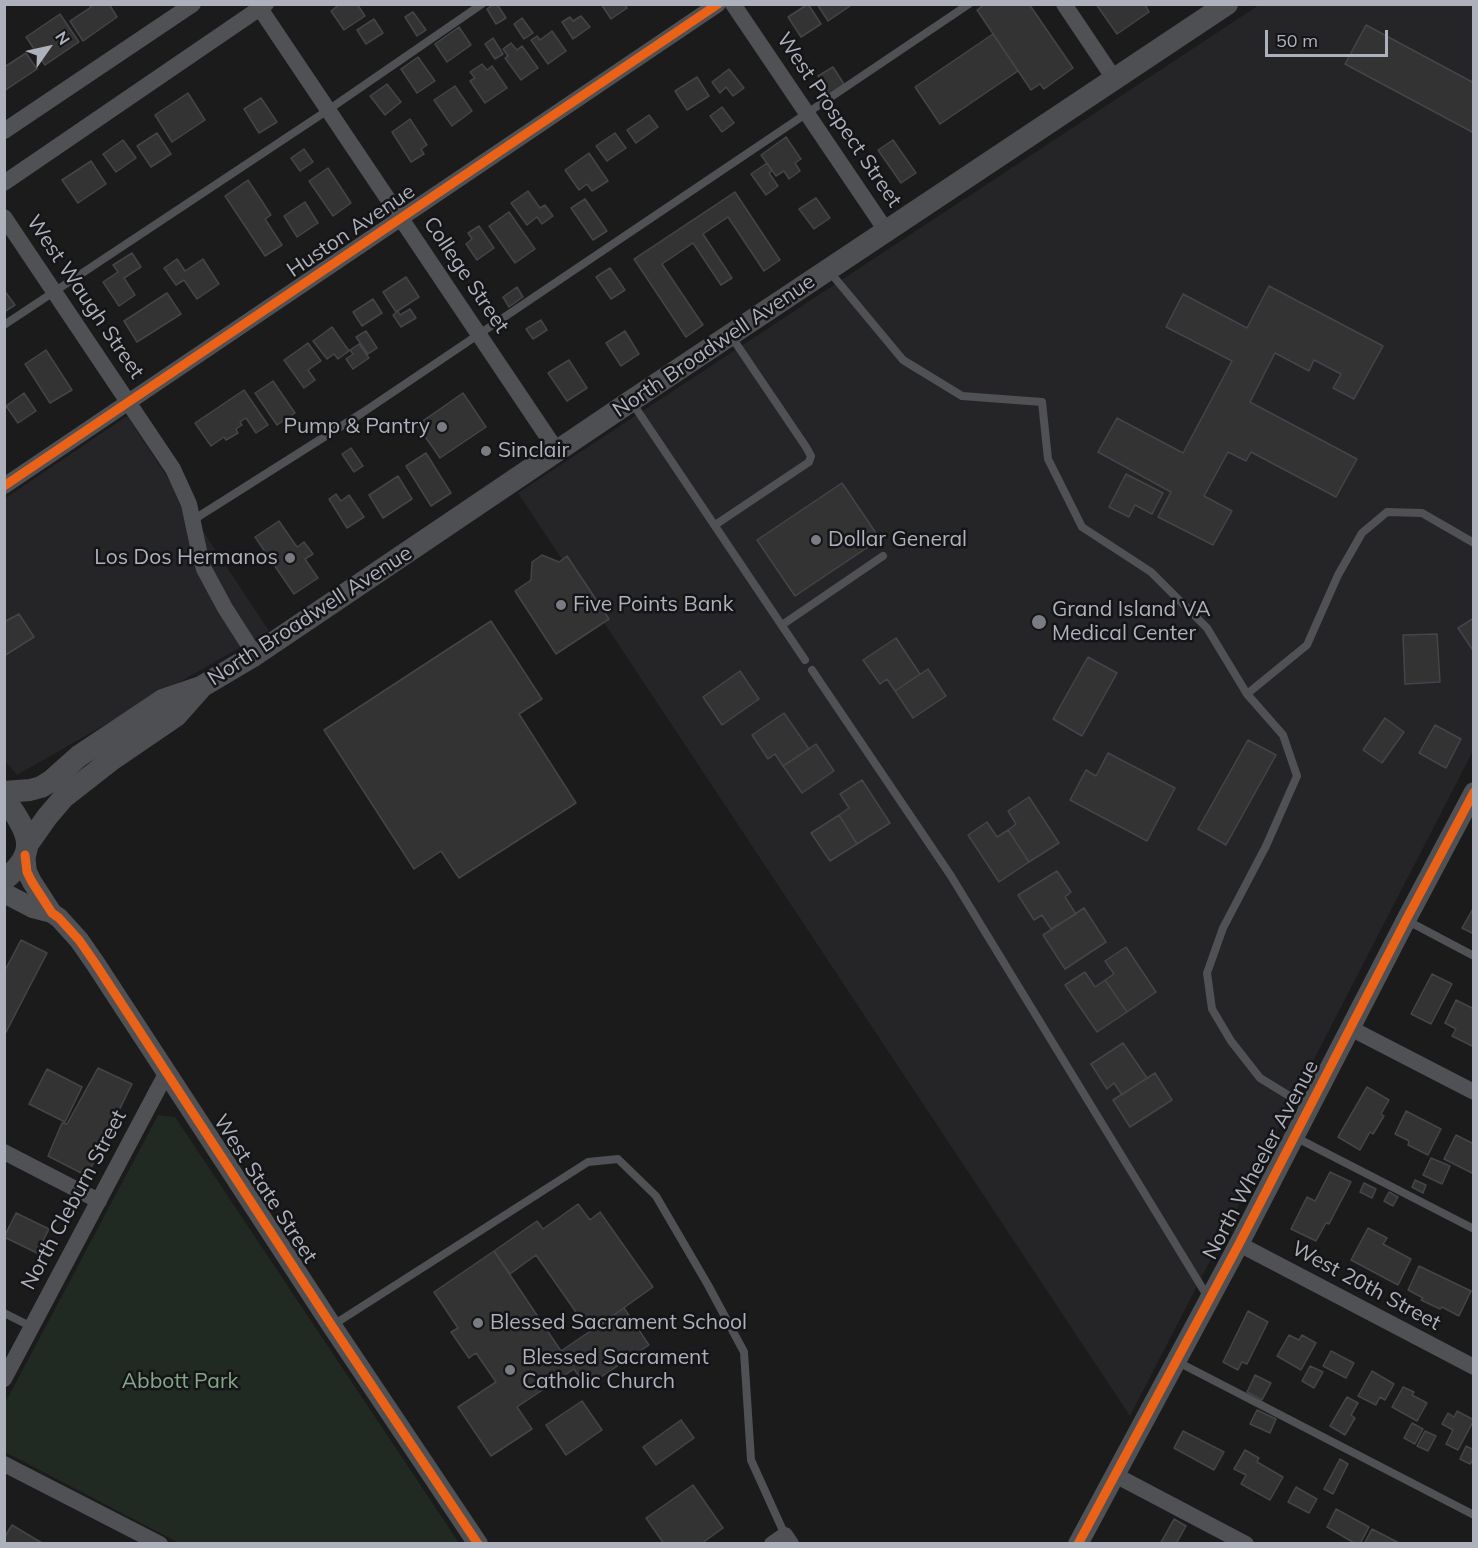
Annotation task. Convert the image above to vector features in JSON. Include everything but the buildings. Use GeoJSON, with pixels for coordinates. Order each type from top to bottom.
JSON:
{"type":"FeatureCollection","features":[{"type":"Feature","properties":{"kind":"main road","name":"North Broadwell Avenue"},"geometry":{"type":"LineString","coordinates":[[4,792],[41,787],[79,756],[163,700],[201,687],[255,655],[631,401],[1115,80],[1220,6]]}},
{"type":"Feature","properties":{"kind":"main road","name":"North Broadwell Avenue"},"geometry":{"type":"LineString","coordinates":[[4,880],[16,868],[47,817],[64,797],[110,761],[176,716],[201,687]]}},
{"type":"Feature","properties":{"kind":"main road"},"geometry":{"type":"LineString","coordinates":[[4,799],[16,816],[26,850]]}},
{"type":"Feature","properties":{"kind":"street"},"geometry":{"type":"LineString","coordinates":[[4,131],[193,4]]}},
{"type":"Feature","properties":{"kind":"street","name":"Huston Avenue"},"geometry":{"type":"LineString","coordinates":[[4,486],[718,4]]}},
{"type":"Feature","properties":{"kind":"street","name":"West Prospect Street"},"geometry":{"type":"LineString","coordinates":[[733,4],[887,232]]}},
{"type":"Feature","properties":{"kind":"street"},"geometry":{"type":"LineString","coordinates":[[1064,4],[1115,80]]}},
{"type":"Feature","properties":{"kind":"street"},"geometry":{"type":"LineString","coordinates":[[4,183],[261,6]]}},
{"type":"Feature","properties":{"kind":"street","name":"College Street"},"geometry":{"type":"LineString","coordinates":[[261,6],[328,110],[557,451]]}},
{"type":"Feature","properties":{"kind":"street","name":"West Waugh Street"},"geometry":{"type":"LineString","coordinates":[[4,217],[173,469],[189,504],[201,560],[211,585],[255,655]]}},
{"type":"Feature","properties":{"kind":"street","name":"North Wheeler Avenue"},"geometry":{"type":"LineString","coordinates":[[1078,1544],[1239,1244],[1406,920],[1467,818],[1473,792]]}},
{"type":"Feature","properties":{"kind":"street","name":"West State Street"},"geometry":{"type":"LineString","coordinates":[[26,850],[27,872],[52,913]]}},
{"type":"Feature","properties":{"kind":"street","name":"West State Street"},"geometry":{"type":"LineString","coordinates":[[4,893],[33,908],[52,913],[79,940],[478,1544]]}},
{"type":"Feature","properties":{"kind":"street"},"geometry":{"type":"LineString","coordinates":[[1350,1028],[1473,1092]]}},
{"type":"Feature","properties":{"kind":"street","name":"North Cleburn Street"},"geometry":{"type":"LineString","coordinates":[[4,1379],[167,1072]]}},
{"type":"Feature","properties":{"kind":"street"},"geometry":{"type":"LineString","coordinates":[[4,1152],[99,1201]]}},
{"type":"Feature","properties":{"kind":"street","name":"West 20th Street"},"geometry":{"type":"LineString","coordinates":[[1239,1244],[1473,1367]]}},
{"type":"Feature","properties":{"kind":"street"},"geometry":{"type":"LineString","coordinates":[[4,1464],[160,1544]]}},
{"type":"Feature","properties":{"kind":"street"},"geometry":{"type":"LineString","coordinates":[[1115,1475],[1246,1544]]}},
{"type":"Feature","properties":{"kind":"lane"},"geometry":{"type":"LineString","coordinates":[[4,325],[328,110],[482,4]]}},
{"type":"Feature","properties":{"kind":"lane"},"geometry":{"type":"LineString","coordinates":[[193,520],[362,413],[969,4]]}},
{"type":"Feature","properties":{"kind":"lane"},"geometry":{"type":"LineString","coordinates":[[828,270],[903,360],[962,396],[1042,402],[1048,459],[1082,527],[1151,572],[1207,628],[1247,694],[1282,735],[1297,776],[1266,846],[1223,928],[1207,973],[1212,1009],[1231,1041],[1260,1078],[1309,1108]]}},
{"type":"Feature","properties":{"kind":"lane"},"geometry":{"type":"LineString","coordinates":[[715,525],[809,462],[811,456],[730,335]]}},
{"type":"Feature","properties":{"kind":"lane"},"geometry":{"type":"LineString","coordinates":[[631,401],[805,660]]}},
{"type":"Feature","properties":{"kind":"lane"},"geometry":{"type":"LineString","coordinates":[[1247,694],[1307,645],[1338,575],[1362,533],[1387,512],[1422,513],[1473,543]]}},
{"type":"Feature","properties":{"kind":"lane"},"geometry":{"type":"LineString","coordinates":[[782,625],[883,556]]}},
{"type":"Feature","properties":{"kind":"lane"},"geometry":{"type":"LineString","coordinates":[[812,670],[951,876],[1209,1299]]}},
{"type":"Feature","properties":{"kind":"lane"},"geometry":{"type":"LineString","coordinates":[[1406,920],[1473,956]]}},
{"type":"Feature","properties":{"kind":"lane"},"geometry":{"type":"LineString","coordinates":[[1295,1136],[1473,1229]]}},
{"type":"Feature","properties":{"kind":"lane"},"geometry":{"type":"LineString","coordinates":[[333,1326],[588,1162],[618,1159],[656,1196],[744,1352],[751,1460],[783,1541]]}},
{"type":"Feature","properties":{"kind":"lane"},"geometry":{"type":"LineString","coordinates":[[4,1313],[32,1327]]}},
{"type":"Feature","properties":{"kind":"lane"},"geometry":{"type":"LineString","coordinates":[[1176,1361],[1473,1515]]}},
{"type":"Feature","properties":{"kind":"shaded area","name":"Grand Island VA Medical Center"},"geometry":{"type":"Polygon","coordinates":[[[1259,5],[1473,5],[1473,751],[1130,1416],[518,493],[1259,5]]]}},
{"type":"Feature","properties":{"kind":"shaded area"},"geometry":{"type":"Polygon","coordinates":[[[127,416],[269,631],[17,775],[4,760],[4,499],[127,416]]]}},
{"type":"Feature","properties":{"kind":"green space","name":"Abbott Park"},"geometry":{"type":"Polygon","coordinates":[[[158,1115],[175,1117],[459,1543],[179,1543],[5,1452],[5,1403],[158,1115]]]}},
{"type":"Feature","properties":{"kind":"cycle path"},"geometry":{"type":"LineString","coordinates":[[4,486],[718,4]]}},
{"type":"Feature","properties":{"kind":"cycle path"},"geometry":{"type":"LineString","coordinates":[[1078,1544],[1239,1244],[1474,792]]}},
{"type":"Feature","properties":{"kind":"cycle path"},"geometry":{"type":"LineString","coordinates":[[25,855],[27,872],[52,913],[79,940],[95,963],[332,1326],[478,1544]]}},
{"type":"Feature","properties":{"kind":"place","name":"Pump & Pantry"},"geometry":{"type":"Point","coordinates":[442,427]}},
{"type":"Feature","properties":{"kind":"place","name":"Sinclair"},"geometry":{"type":"Point","coordinates":[486,451]}},
{"type":"Feature","properties":{"kind":"place","name":"Dollar General"},"geometry":{"type":"Point","coordinates":[816,540]}},
{"type":"Feature","properties":{"kind":"place","name":"Los Dos Hermanos"},"geometry":{"type":"Point","coordinates":[290,558]}},
{"type":"Feature","properties":{"kind":"place","name":"Five Points Bank"},"geometry":{"type":"Point","coordinates":[561,605]}},
{"type":"Feature","properties":{"kind":"place","name":"Grand Island VA Medical Center"},"geometry":{"type":"Point","coordinates":[1039,622]}},
{"type":"Feature","properties":{"kind":"place","name":"Blessed Sacrament School"},"geometry":{"type":"Point","coordinates":[478,1323]}},
{"type":"Feature","properties":{"kind":"place","name":"Blessed Sacrament Catholic Church"},"geometry":{"type":"Point","coordinates":[510,1370]}}]}
